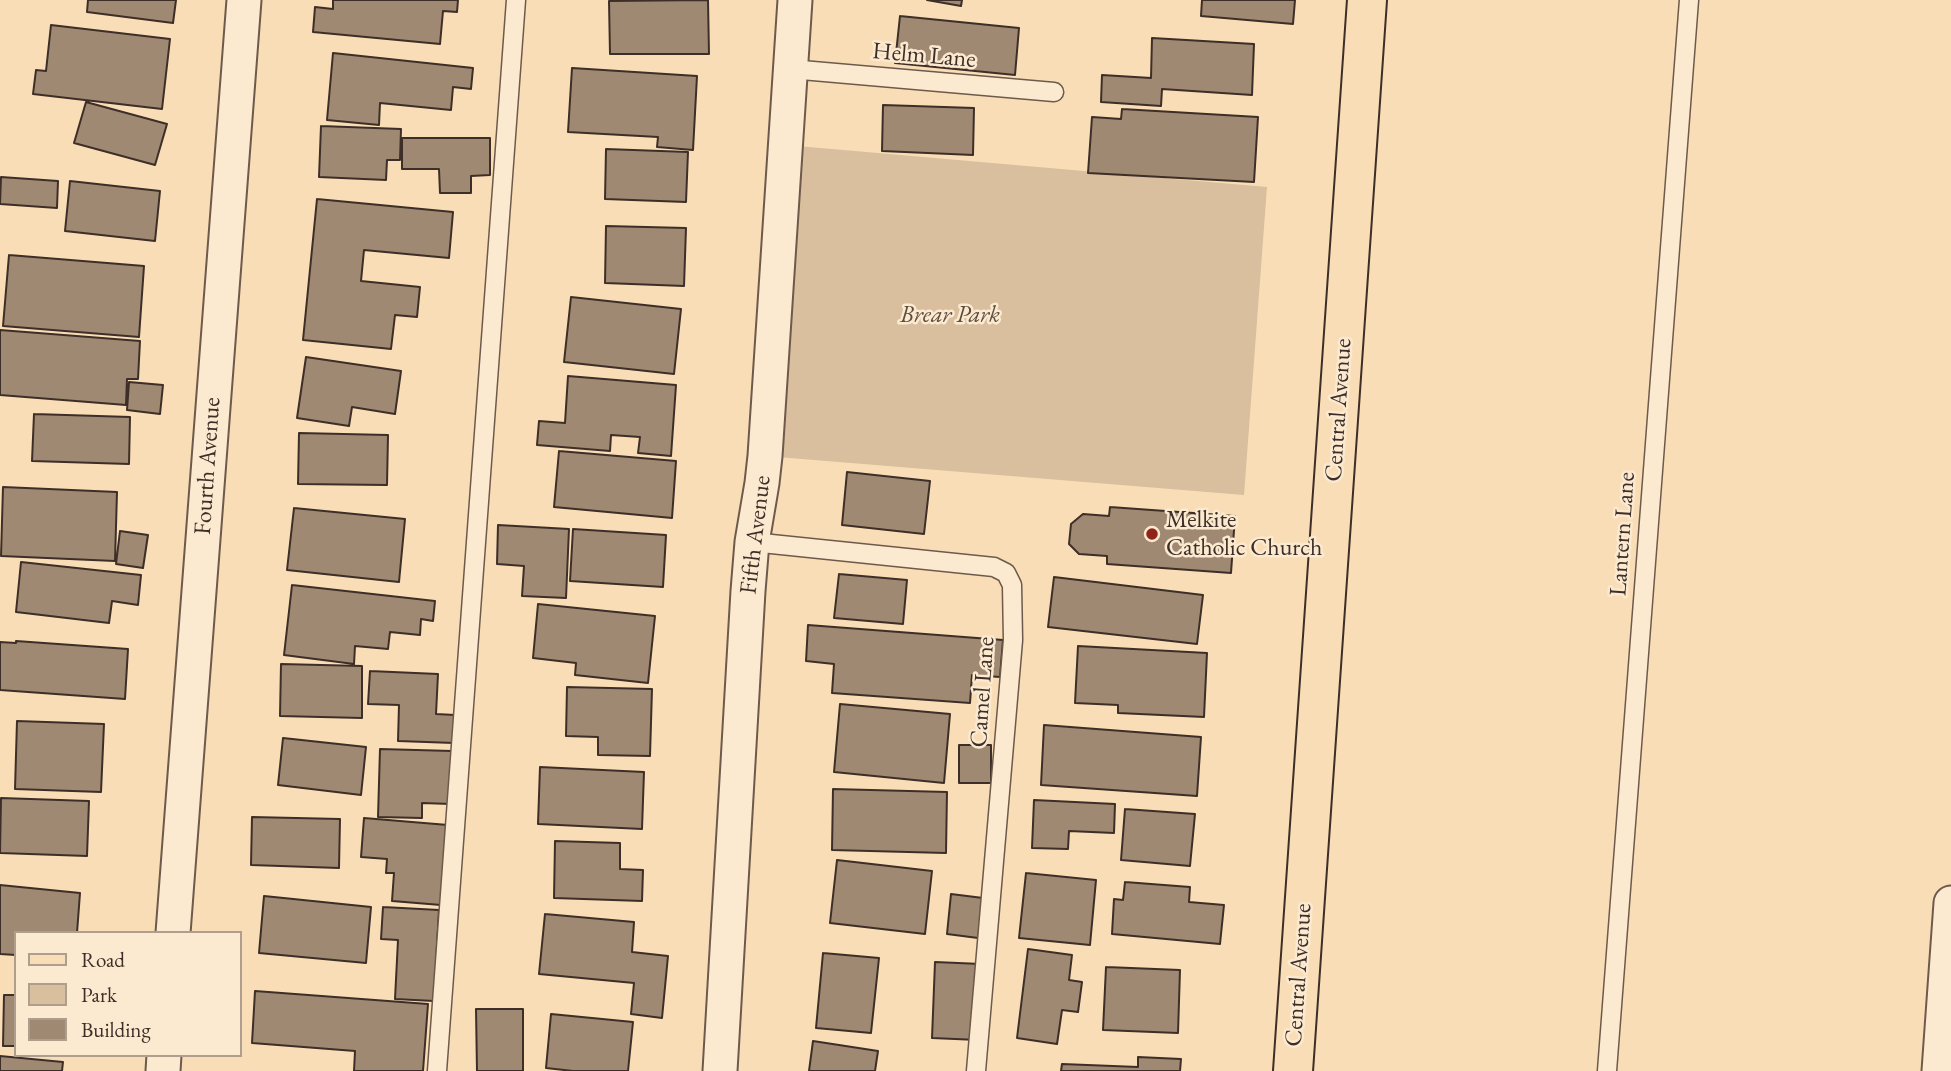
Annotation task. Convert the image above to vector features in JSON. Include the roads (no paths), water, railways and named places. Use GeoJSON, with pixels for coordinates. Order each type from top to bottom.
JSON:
{"type":"FeatureCollection","features":[{"type":"Feature","properties":{"kind":"main road","name":"Central Avenue"},"geometry":{"type":"LineString","coordinates":[[1293,1071],[1367,0]]}},
{"type":"Feature","properties":{"kind":"street","name":"Fourth Avenue"},"geometry":{"type":"LineString","coordinates":[[173,931],[244,0]]}},
{"type":"Feature","properties":{"kind":"street","name":"Fifth Avenue"},"geometry":{"type":"LineString","coordinates":[[720,1071],[752,542],[762,483],[795,0]]}},
{"type":"Feature","properties":{"kind":"street"},"geometry":{"type":"LineString","coordinates":[[1938,1071],[1951,903]]}},
{"type":"Feature","properties":{"kind":"lane"},"geometry":{"type":"LineString","coordinates":[[437,1071],[516,0]]}},
{"type":"Feature","properties":{"kind":"lane","name":"Lantern Lane"},"geometry":{"type":"LineString","coordinates":[[1607,1071],[1689,0]]}},
{"type":"Feature","properties":{"kind":"lane","name":"Helm Lane"},"geometry":{"type":"LineString","coordinates":[[790,69],[1054,92]]}},
{"type":"Feature","properties":{"kind":"lane","name":"Camel Lane"},"geometry":{"type":"LineString","coordinates":[[752,542],[994,567],[1006,573],[1012,585],[1013,640],[976,1071]]}},
{"type":"Feature","properties":{"kind":"place","name":"Melkite Catholic Church"},"geometry":{"type":"Point","coordinates":[1152,534]}},
{"type":"Feature","properties":{"kind":"park label","name":"Brear Park"},"geometry":{"type":"Point","coordinates":[950,315]}}]}
